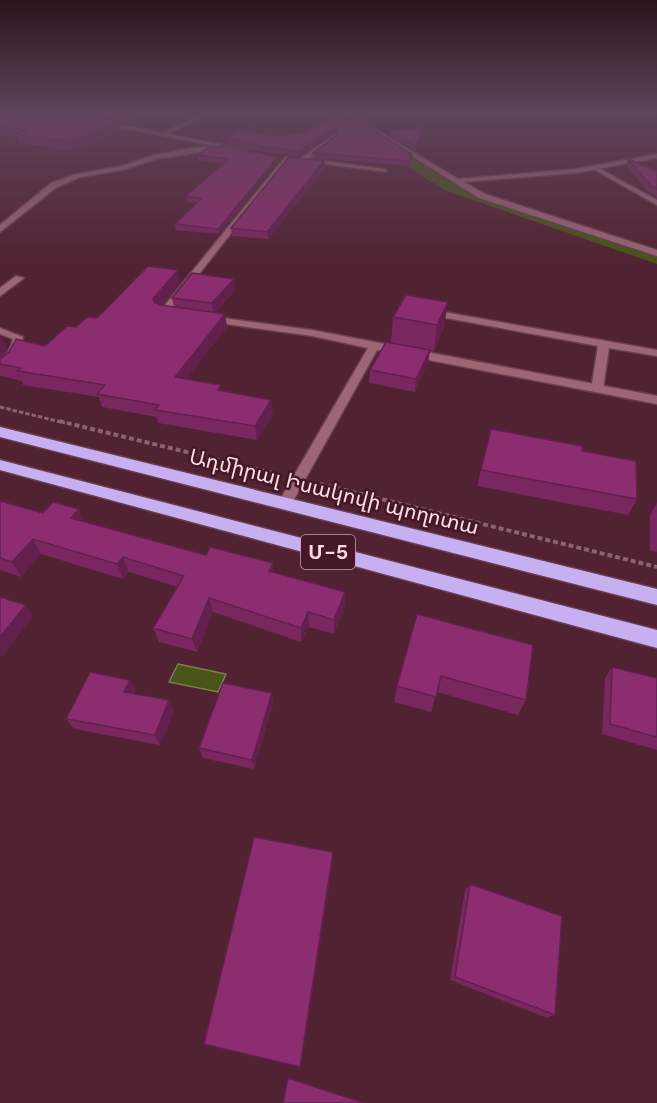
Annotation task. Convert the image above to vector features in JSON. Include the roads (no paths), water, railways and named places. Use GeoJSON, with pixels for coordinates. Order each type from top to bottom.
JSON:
{"type":"FeatureCollection","features":[{"type":"Feature","properties":{"kind":"highway","name":"Ադմիրալ Իսակովի պողոտա"},"geometry":{"type":"LineString","coordinates":[[0,432],[657,597]]}},
{"type":"Feature","properties":{"kind":"highway","name":"Մ-5"},"geometry":{"type":"LineString","coordinates":[[0,465],[657,639]]}},
{"type":"Feature","properties":{"kind":"street"},"geometry":{"type":"LineString","coordinates":[[0,230],[16,214],[54,185],[79,175],[133,164]]}},
{"type":"Feature","properties":{"kind":"street"},"geometry":{"type":"LineString","coordinates":[[186,316],[164,313],[282,164]]}},
{"type":"Feature","properties":{"kind":"street"},"geometry":{"type":"LineString","coordinates":[[336,164],[385,171]]}},
{"type":"Feature","properties":{"kind":"street"},"geometry":{"type":"LineString","coordinates":[[429,164],[482,196],[657,253]]}},
{"type":"Feature","properties":{"kind":"street"},"geometry":{"type":"LineString","coordinates":[[455,181],[614,164]]}},
{"type":"Feature","properties":{"kind":"street"},"geometry":{"type":"LineString","coordinates":[[596,168],[657,203]]}},
{"type":"Feature","properties":{"kind":"street"},"geometry":{"type":"LineString","coordinates":[[0,294],[19,278]]}},
{"type":"Feature","properties":{"kind":"street"},"geometry":{"type":"LineString","coordinates":[[416,310],[657,353]]}},
{"type":"Feature","properties":{"kind":"street"},"geometry":{"type":"LineString","coordinates":[[198,318],[312,333],[657,400]]}},
{"type":"Feature","properties":{"kind":"street"},"geometry":{"type":"LineString","coordinates":[[0,331],[18,337],[16,352],[0,371]]}},
{"type":"Feature","properties":{"kind":"street"},"geometry":{"type":"LineString","coordinates":[[597,389],[604,344]]}},
{"type":"Feature","properties":{"kind":"street"},"geometry":{"type":"LineString","coordinates":[[285,503],[374,346]]}},
{"type":"Feature","properties":{"kind":"waterway"},"geometry":{"type":"LineString","coordinates":[[413,164],[449,187],[657,259]]}}]}
